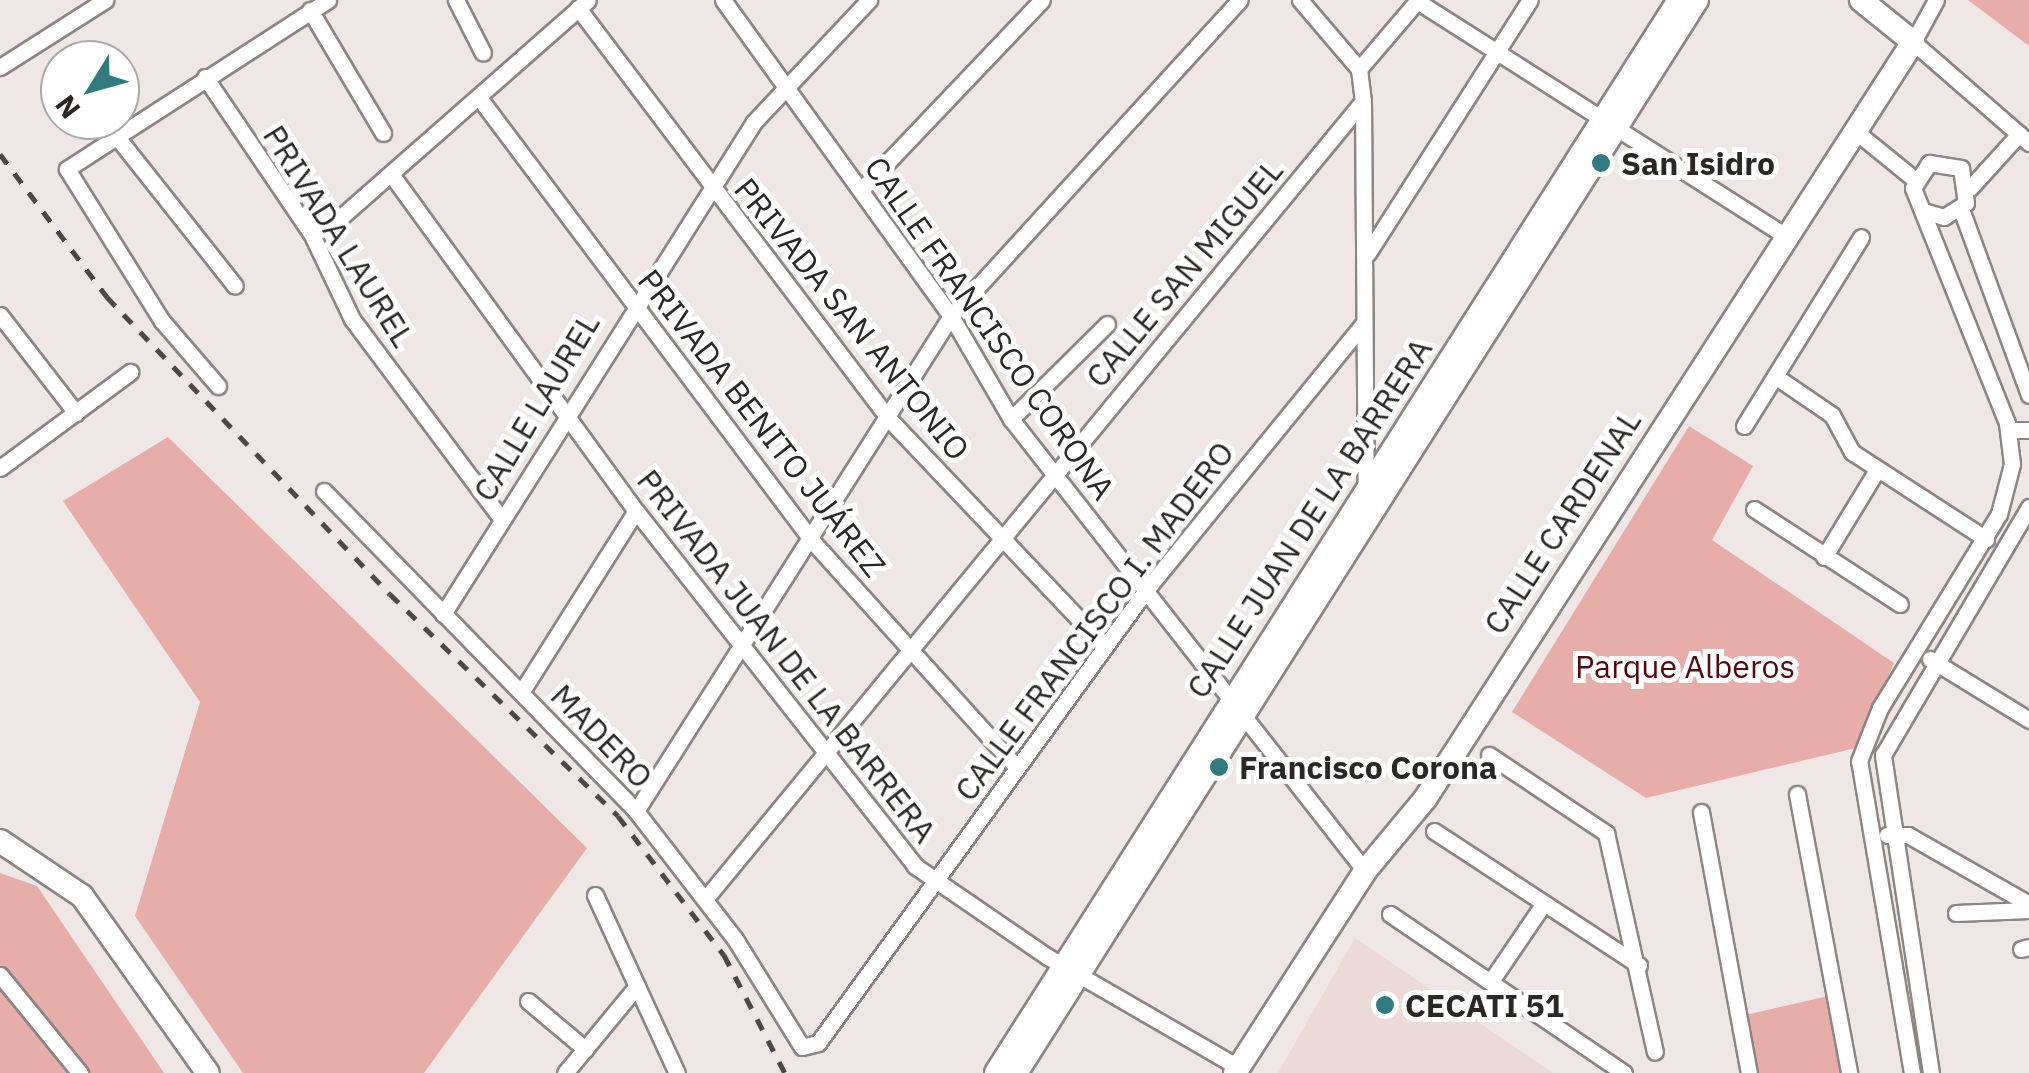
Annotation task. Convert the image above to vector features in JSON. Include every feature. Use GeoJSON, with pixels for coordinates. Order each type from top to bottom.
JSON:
{"type":"FeatureCollection","features":[{"type":"Feature","properties":{"kind":"street"},"geometry":{"type":"LineString","coordinates":[[0,67],[106,0]]}},
{"type":"Feature","properties":{"kind":"street"},"geometry":{"type":"LineString","coordinates":[[140,116],[328,0]]}},
{"type":"Feature","properties":{"kind":"street"},"geometry":{"type":"LineString","coordinates":[[456,0],[483,52]]}},
{"type":"Feature","properties":{"kind":"street","name":"CALLE FRANCISCO CORONA"},"geometry":{"type":"LineString","coordinates":[[722,0],[787,84],[951,316],[1011,419],[1365,871]]}},
{"type":"Feature","properties":{"kind":"street","name":"CALLE LAUREL"},"geometry":{"type":"LineString","coordinates":[[443,614],[632,303],[787,84],[869,0]]}},
{"type":"Feature","properties":{"kind":"street"},"geometry":{"type":"LineString","coordinates":[[860,190],[1042,0]]}},
{"type":"Feature","properties":{"kind":"street"},"geometry":{"type":"LineString","coordinates":[[636,811],[742,642],[812,542],[951,316],[1240,0]]}},
{"type":"Feature","properties":{"kind":"street"},"geometry":{"type":"LineString","coordinates":[[1300,0],[1359,70],[1364,100],[1368,254],[1362,324],[1373,495]]}},
{"type":"Feature","properties":{"kind":"street"},"geometry":{"type":"LineString","coordinates":[[1359,70],[1418,0],[1786,236]]}},
{"type":"Feature","properties":{"kind":"street"},"geometry":{"type":"LineString","coordinates":[[1368,254],[1530,0]]}},
{"type":"Feature","properties":{"kind":"street","name":"CALLE JUAN DE LA BARRERA"},"geometry":{"type":"LineString","coordinates":[[1611,125],[1679,0]]}},
{"type":"Feature","properties":{"kind":"street","name":"CALLE JUAN DE LA BARRERA"},"geometry":{"type":"LineString","coordinates":[[1016,1073],[1071,971],[1236,710],[1611,125],[1697,0]]}},
{"type":"Feature","properties":{"kind":"street"},"geometry":{"type":"LineString","coordinates":[[1861,0],[2024,138],[1970,188],[1961,209],[2025,369],[2029,395]]}},
{"type":"Feature","properties":{"kind":"street","name":"CALLE CARDENAL"},"geometry":{"type":"LineString","coordinates":[[1236,1070],[1365,871],[1425,799],[1913,42],[1936,0]]}},
{"type":"Feature","properties":{"kind":"street"},"geometry":{"type":"LineString","coordinates":[[333,224],[480,99],[583,4]]}},
{"type":"Feature","properties":{"kind":"street","name":"PRIVADA SAN ANTONIO"},"geometry":{"type":"LineString","coordinates":[[583,4],[713,193],[889,419],[1105,647]]}},
{"type":"Feature","properties":{"kind":"street"},"geometry":{"type":"LineString","coordinates":[[310,10],[383,133]]}},
{"type":"Feature","properties":{"kind":"street","name":"PRIVADA LAUREL"},"geometry":{"type":"LineString","coordinates":[[205,76],[312,236],[352,320],[501,518]]}},
{"type":"Feature","properties":{"kind":"street","name":"PRIVADA BENITO JUÁREZ"},"geometry":{"type":"LineString","coordinates":[[480,99],[812,542],[1016,767]]}},
{"type":"Feature","properties":{"kind":"street","name":"CALLE SAN MIGUEL"},"geometry":{"type":"LineString","coordinates":[[706,898],[829,752],[909,646],[1364,100]]}},
{"type":"Feature","properties":{"kind":"street"},"geometry":{"type":"LineString","coordinates":[[1856,131],[1914,179],[2008,430],[2011,456],[1986,539],[1917,650],[1859,761],[1912,1073]]}},
{"type":"Feature","properties":{"kind":"street"},"geometry":{"type":"LineString","coordinates":[[103,140],[67,169],[162,321],[218,386]]}},
{"type":"Feature","properties":{"kind":"street"},"geometry":{"type":"LineString","coordinates":[[119,140],[234,286]]}},
{"type":"Feature","properties":{"kind":"street"},"geometry":{"type":"LineString","coordinates":[[1914,179],[1940,160],[1961,168],[1970,188]]}},
{"type":"Feature","properties":{"kind":"street","name":"PRIVADA JUAN DE LA BARRERA"},"geometry":{"type":"LineString","coordinates":[[392,174],[567,410],[636,511],[932,882],[1236,1070]]}},
{"type":"Feature","properties":{"kind":"street"},"geometry":{"type":"LineString","coordinates":[[1926,212],[1961,209]]}},
{"type":"Feature","properties":{"kind":"street"},"geometry":{"type":"LineString","coordinates":[[1744,426],[1861,237]]}},
{"type":"Feature","properties":{"kind":"street"},"geometry":{"type":"LineString","coordinates":[[0,314],[76,412]]}},
{"type":"Feature","properties":{"kind":"street"},"geometry":{"type":"LineString","coordinates":[[1011,419],[1107,324]]}},
{"type":"Feature","properties":{"kind":"street","name":"CALLE FRANCISCO I. MADERO"},"geometry":{"type":"LineString","coordinates":[[802,1047],[818,1043],[1146,590],[1362,324]]}},
{"type":"Feature","properties":{"kind":"street"},"geometry":{"type":"LineString","coordinates":[[0,468],[130,372]]}},
{"type":"Feature","properties":{"kind":"street"},"geometry":{"type":"LineString","coordinates":[[1775,376],[1832,415],[1844,443],[1877,470],[1986,539]]}},
{"type":"Feature","properties":{"kind":"street"},"geometry":{"type":"LineString","coordinates":[[2008,430],[2029,430]]}},
{"type":"Feature","properties":{"kind":"street"},"geometry":{"type":"LineString","coordinates":[[2011,456],[2029,455]]}},
{"type":"Feature","properties":{"kind":"street"},"geometry":{"type":"LineString","coordinates":[[1824,557],[1877,470]]}},
{"type":"Feature","properties":{"kind":"street","name":"MADERO"},"geometry":{"type":"LineString","coordinates":[[324,490],[636,811],[706,898],[802,1047]]}},
{"type":"Feature","properties":{"kind":"street"},"geometry":{"type":"LineString","coordinates":[[1932,1073],[1884,755],[2029,507]]}},
{"type":"Feature","properties":{"kind":"street"},"geometry":{"type":"LineString","coordinates":[[1754,510],[1900,604]]}},
{"type":"Feature","properties":{"kind":"street"},"geometry":{"type":"LineString","coordinates":[[522,691],[636,511]]}},
{"type":"Feature","properties":{"kind":"street"},"geometry":{"type":"LineString","coordinates":[[1917,650],[2029,720]]}},
{"type":"Feature","properties":{"kind":"street"},"geometry":{"type":"LineString","coordinates":[[1489,755],[1606,832],[1639,966],[1655,1052]]}},
{"type":"Feature","properties":{"kind":"street"},"geometry":{"type":"LineString","coordinates":[[1797,794],[1849,1073]]}},
{"type":"Feature","properties":{"kind":"street"},"geometry":{"type":"LineString","coordinates":[[1702,812],[1749,1073]]}},
{"type":"Feature","properties":{"kind":"street"},"geometry":{"type":"LineString","coordinates":[[1434,831],[1639,966]]}},
{"type":"Feature","properties":{"kind":"street"},"geometry":{"type":"LineString","coordinates":[[1869,837],[1893,834],[2024,904]]}},
{"type":"Feature","properties":{"kind":"street"},"geometry":{"type":"LineString","coordinates":[[4,847],[82,896],[208,1073]]}},
{"type":"Feature","properties":{"kind":"street"},"geometry":{"type":"LineString","coordinates":[[594,895],[677,1073]]}},
{"type":"Feature","properties":{"kind":"street"},"geometry":{"type":"LineString","coordinates":[[1490,981],[1544,904]]}},
{"type":"Feature","properties":{"kind":"street"},"geometry":{"type":"LineString","coordinates":[[1956,913],[2024,904]]}},
{"type":"Feature","properties":{"kind":"street"},"geometry":{"type":"LineString","coordinates":[[1390,914],[1624,1073]]}},
{"type":"Feature","properties":{"kind":"street","name":"CALLE JUAN DE LA BARRERA"},"geometry":{"type":"LineString","coordinates":[[996,1073],[1071,971]]}},
{"type":"Feature","properties":{"kind":"street"},"geometry":{"type":"LineString","coordinates":[[0,975],[80,1073]]}},
{"type":"Feature","properties":{"kind":"street"},"geometry":{"type":"LineString","coordinates":[[565,1073],[637,986]]}},
{"type":"Feature","properties":{"kind":"street"},"geometry":{"type":"LineString","coordinates":[[528,1001],[585,1048]]}},
{"type":"Feature","properties":{"kind":"shaded area","name":"CECATI 51"},"geometry":{"type":"Polygon","coordinates":[[[1355,938],[1553,1073],[1278,1073],[1355,938]]]}},
{"type":"Feature","properties":{"kind":"green space"},"geometry":{"type":"Polygon","coordinates":[[[1968,0],[2029,0],[2029,46],[1968,0]]]}},
{"type":"Feature","properties":{"kind":"green space","name":"Parque Alberos"},"geometry":{"type":"Polygon","coordinates":[[[1689,426],[1753,466],[1712,540],[1894,663],[1856,748],[1646,798],[1512,712],[1689,426]]]}},
{"type":"Feature","properties":{"kind":"green space"},"geometry":{"type":"Polygon","coordinates":[[[168,437],[587,848],[424,1073],[243,1073],[135,916],[200,702],[63,501],[168,437]]]}},
{"type":"Feature","properties":{"kind":"green space"},"geometry":{"type":"Polygon","coordinates":[[[0,873],[37,886],[164,1073],[0,1073],[0,873]]]}},
{"type":"Feature","properties":{"kind":"green space"},"geometry":{"type":"Polygon","coordinates":[[[1828,996],[1842,1073],[1757,1073],[1746,1015],[1828,996]]]}},
{"type":"Feature","properties":{"kind":"railway"},"geometry":{"type":"LineString","coordinates":[[0,154],[107,297],[390,594],[618,816],[724,955],[785,1073]]}},
{"type":"Feature","properties":{"kind":"place","name":"San Isidro"},"geometry":{"type":"Point","coordinates":[1601,163]}},
{"type":"Feature","properties":{"kind":"place","name":"Francisco Corona"},"geometry":{"type":"Point","coordinates":[1219,767]}},
{"type":"Feature","properties":{"kind":"place","name":"CECATI 51"},"geometry":{"type":"Point","coordinates":[1385,1005]}}]}
